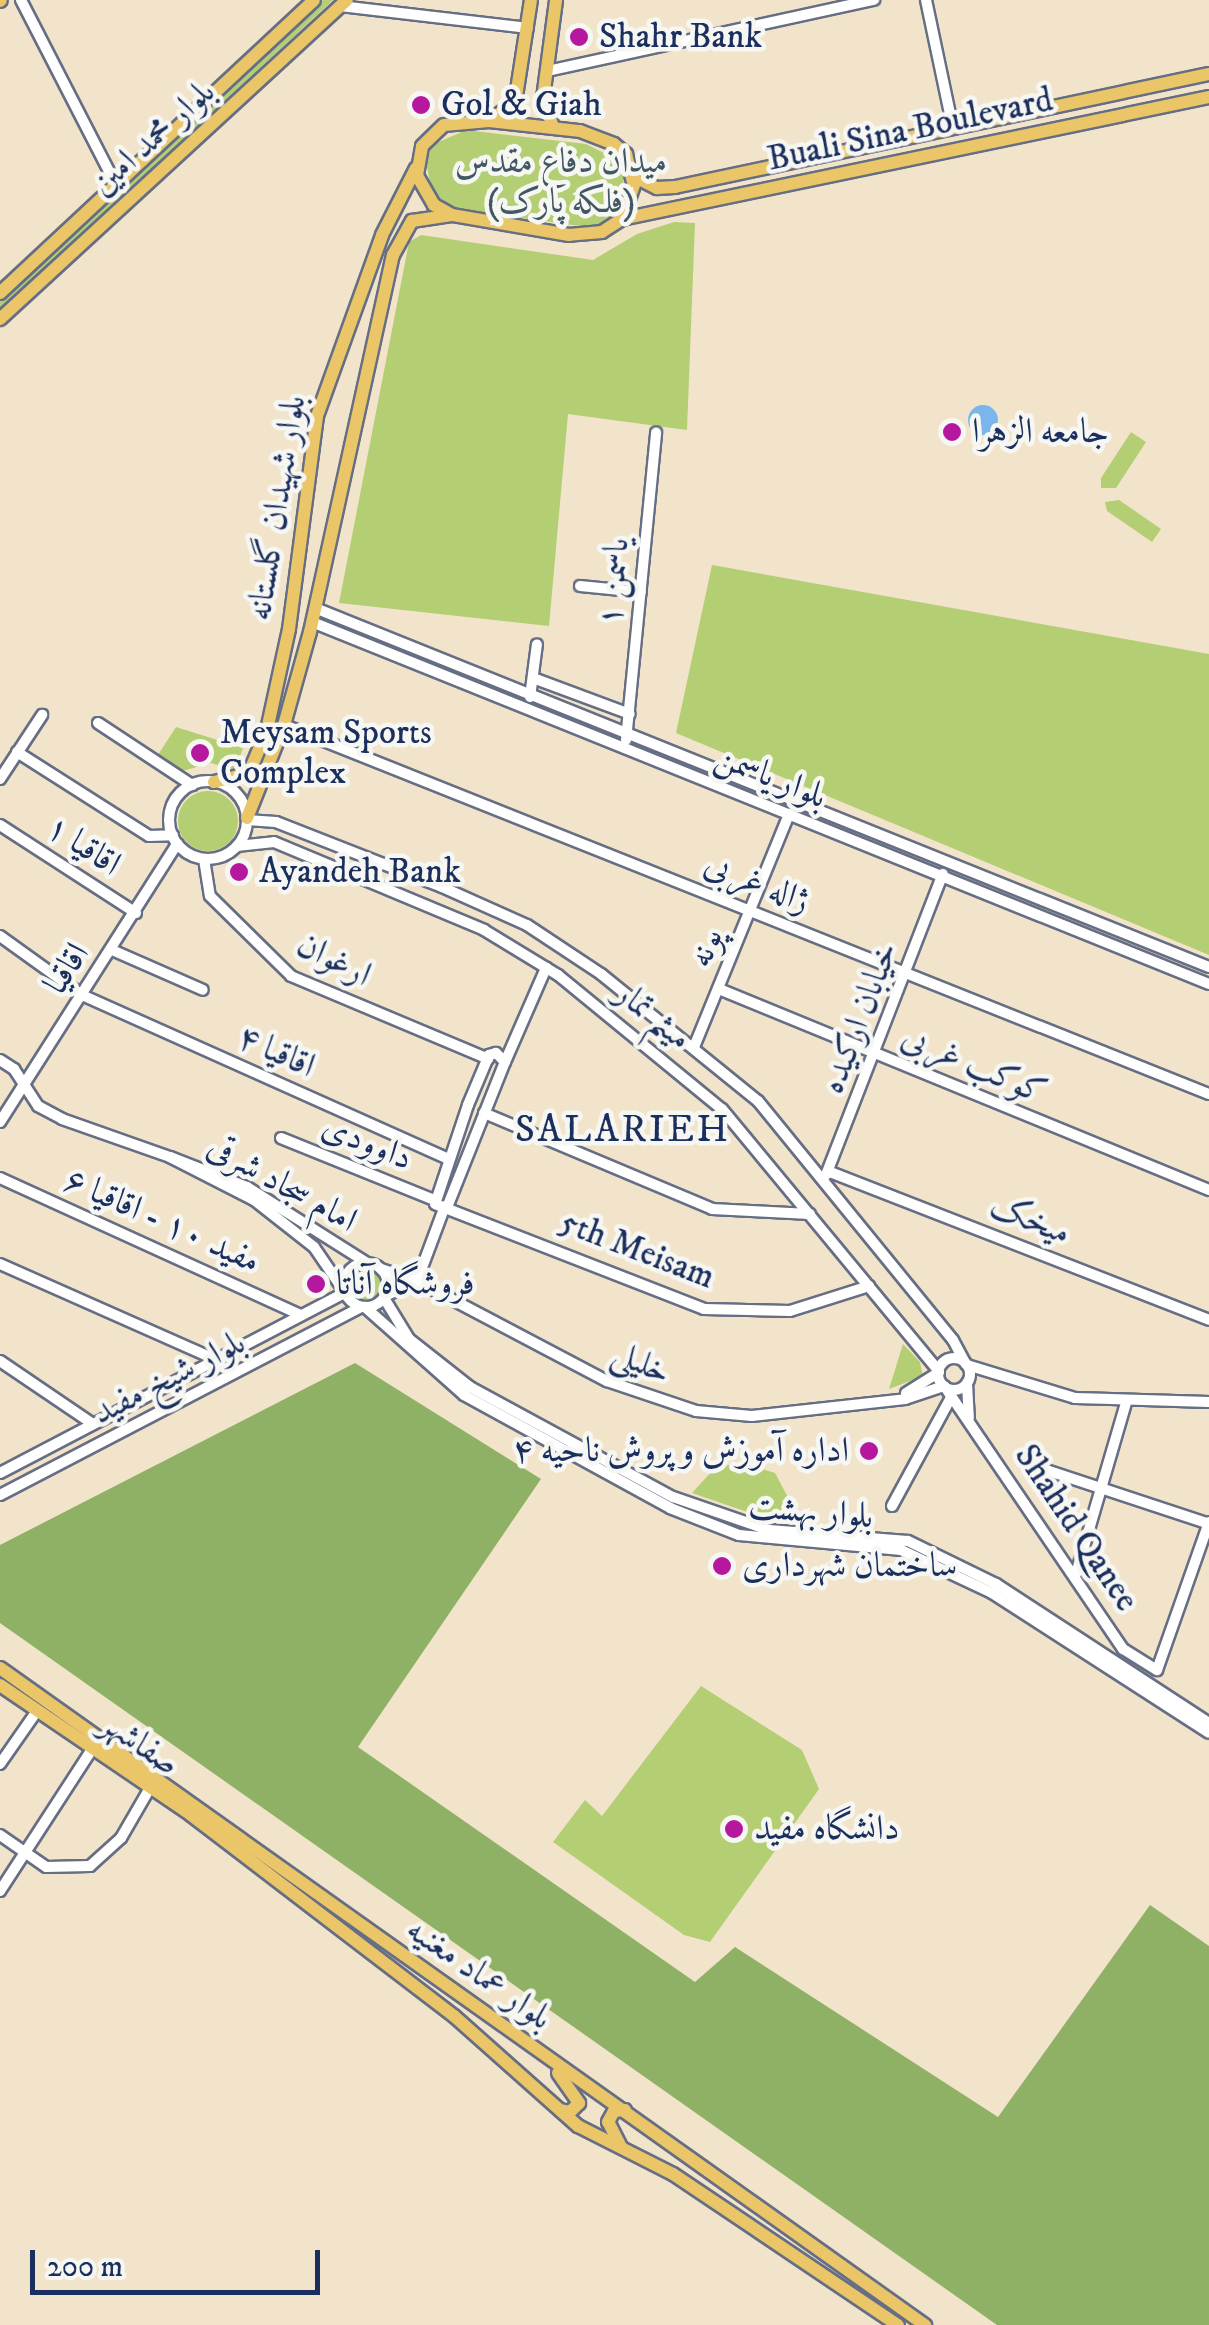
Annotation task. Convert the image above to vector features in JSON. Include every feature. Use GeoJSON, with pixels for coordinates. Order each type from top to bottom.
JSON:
{"type":"FeatureCollection","features":[{"type":"Feature","properties":{"kind":"main road","name":"بلوار محمد امین"},"geometry":{"type":"LineString","coordinates":[[0,292],[314,0]]}},
{"type":"Feature","properties":{"kind":"main road"},"geometry":{"type":"LineString","coordinates":[[489,122],[515,103],[532,0]]}},
{"type":"Feature","properties":{"kind":"main road"},"geometry":{"type":"LineString","coordinates":[[553,127],[544,98],[556,0]]}},
{"type":"Feature","properties":{"kind":"main road","name":"بلوار محمد امین"},"geometry":{"type":"LineString","coordinates":[[0,319],[344,3]]}},
{"type":"Feature","properties":{"kind":"main road","name":"Buali Sina Boulevard"},"geometry":{"type":"LineString","coordinates":[[633,176],[657,188],[676,187],[1209,74]]}},
{"type":"Feature","properties":{"kind":"main road","name":"Buali Sina Boulevard"},"geometry":{"type":"LineString","coordinates":[[452,215],[569,235],[602,232],[622,220],[1209,97]]}},
{"type":"Feature","properties":{"kind":"main road"},"geometry":{"type":"LineString","coordinates":[[452,215],[427,198],[416,168],[430,133],[444,125],[489,122],[553,127],[614,144],[633,176],[622,220]]}},
{"type":"Feature","properties":{"kind":"main road","name":"بلوار شهیدان گلستانه"},"geometry":{"type":"LineString","coordinates":[[214,782],[248,773],[267,730],[290,618],[317,416],[382,235],[416,168]]}},
{"type":"Feature","properties":{"kind":"main road","name":"بلوار شهیدان گلستانه"},"geometry":{"type":"LineString","coordinates":[[247,819],[284,725],[313,615],[393,255],[412,221],[452,215]]}},
{"type":"Feature","properties":{"kind":"main road","name":"بلوار عماد مغنیه"},"geometry":{"type":"LineString","coordinates":[[0,1668],[925,2325]]}},
{"type":"Feature","properties":{"kind":"main road","name":"صفاشهر"},"geometry":{"type":"LineString","coordinates":[[0,1685],[244,1856]]}},
{"type":"Feature","properties":{"kind":"main road","name":"بلوار عماد مغنیه"},"geometry":{"type":"LineString","coordinates":[[244,1856],[454,2016],[560,2110],[625,2153],[673,2174],[898,2325]]}},
{"type":"Feature","properties":{"kind":"main road"},"geometry":{"type":"LineString","coordinates":[[544,2057],[579,2103],[570,2112],[560,2110]]}},
{"type":"Feature","properties":{"kind":"main road"},"geometry":{"type":"LineString","coordinates":[[625,2110],[614,2112],[608,2128],[625,2153]]}},
{"type":"Feature","properties":{"kind":"street"},"geometry":{"type":"LineString","coordinates":[[20,0],[116,184]]}},
{"type":"Feature","properties":{"kind":"street"},"geometry":{"type":"LineString","coordinates":[[547,71],[874,0]]}},
{"type":"Feature","properties":{"kind":"street"},"geometry":{"type":"LineString","coordinates":[[926,0],[953,128]]}},
{"type":"Feature","properties":{"kind":"street"},"geometry":{"type":"LineString","coordinates":[[344,3],[528,28]]}},
{"type":"Feature","properties":{"kind":"street","name":"یاسمن ۱"},"geometry":{"type":"LineString","coordinates":[[625,742],[656,432]]}},
{"type":"Feature","properties":{"kind":"street"},"geometry":{"type":"LineString","coordinates":[[580,586],[641,592]]}},
{"type":"Feature","properties":{"kind":"street","name":"بلوار یاسمن"},"geometry":{"type":"LineString","coordinates":[[313,615],[338,618],[530,696],[789,814],[1209,984]]}},
{"type":"Feature","properties":{"kind":"street","name":"بلوار یاسمن"},"geometry":{"type":"LineString","coordinates":[[313,615],[333,631],[1209,967]]}},
{"type":"Feature","properties":{"kind":"street"},"geometry":{"type":"LineString","coordinates":[[333,631],[338,618]]}},
{"type":"Feature","properties":{"kind":"street"},"geometry":{"type":"LineString","coordinates":[[530,696],[536,644]]}},
{"type":"Feature","properties":{"kind":"street"},"geometry":{"type":"LineString","coordinates":[[533,678],[630,714]]}},
{"type":"Feature","properties":{"kind":"street"},"geometry":{"type":"LineString","coordinates":[[0,779],[42,715]]}},
{"type":"Feature","properties":{"kind":"street"},"geometry":{"type":"LineString","coordinates":[[18,752],[149,836],[175,840],[204,859],[238,846],[247,819],[237,794],[214,782],[192,785],[98,723]]}},
{"type":"Feature","properties":{"kind":"street","name":"ژاله غربی"},"geometry":{"type":"LineString","coordinates":[[284,725],[1209,1094]]}},
{"type":"Feature","properties":{"kind":"street"},"geometry":{"type":"LineString","coordinates":[[175,840],[170,811],[192,785]]}},
{"type":"Feature","properties":{"kind":"street","name":"پونه"},"geometry":{"type":"LineString","coordinates":[[694,1047],[789,814]]}},
{"type":"Feature","properties":{"kind":"street","name":"میثم تمار"},"geometry":{"type":"LineString","coordinates":[[247,819],[276,822],[527,925],[694,1047],[758,1100],[827,1174],[926,1307]]}},
{"type":"Feature","properties":{"kind":"street","name":"اقاقیا ۱"},"geometry":{"type":"LineString","coordinates":[[0,825],[136,913]]}},
{"type":"Feature","properties":{"kind":"street","name":"اقاقیا"},"geometry":{"type":"LineString","coordinates":[[0,1122],[136,913],[175,840]]}},
{"type":"Feature","properties":{"kind":"street","name":"میثم تمار"},"geometry":{"type":"LineString","coordinates":[[238,846],[274,842],[484,930],[546,968],[722,1110],[940,1369]]}},
{"type":"Feature","properties":{"kind":"street","name":"ارغوان"},"geometry":{"type":"LineString","coordinates":[[204,859],[210,896],[291,976],[488,1059],[496,1053],[504,1062]]}},
{"type":"Feature","properties":{"kind":"street","name":"خیابان ارکیده"},"geometry":{"type":"LineString","coordinates":[[827,1174],[943,874]]}},
{"type":"Feature","properties":{"kind":"street","name":"اقاقیا ۴"},"geometry":{"type":"LineString","coordinates":[[0,936],[82,995],[447,1158]]}},
{"type":"Feature","properties":{"kind":"street"},"geometry":{"type":"LineString","coordinates":[[112,950],[203,990]]}},
{"type":"Feature","properties":{"kind":"street"},"geometry":{"type":"LineString","coordinates":[[384,1297],[388,1282],[381,1269],[367,1263],[346,1274],[345,1292],[363,1307],[384,1297],[417,1281],[504,1062],[546,968]]}},
{"type":"Feature","properties":{"kind":"street","name":"کوکب غربی"},"geometry":{"type":"LineString","coordinates":[[719,989],[1209,1190]]}},
{"type":"Feature","properties":{"kind":"street"},"geometry":{"type":"LineString","coordinates":[[432,1199],[488,1059]]}},
{"type":"Feature","properties":{"kind":"street","name":"امام سجاد شرقی"},"geometry":{"type":"LineString","coordinates":[[0,1060],[38,1106],[62,1120],[247,1188],[367,1263]]}},
{"type":"Feature","properties":{"kind":"street"},"geometry":{"type":"LineString","coordinates":[[484,1114],[712,1209],[810,1214]]}},
{"type":"Feature","properties":{"kind":"street","name":"داوودی"},"geometry":{"type":"LineString","coordinates":[[281,1138],[446,1205]]}},
{"type":"Feature","properties":{"kind":"street","name":"امام سجاد شرقی"},"geometry":{"type":"LineString","coordinates":[[170,1157],[254,1200],[314,1246],[345,1292]]}},
{"type":"Feature","properties":{"kind":"street","name":"میخک"},"geometry":{"type":"LineString","coordinates":[[827,1174],[1209,1320]]}},
{"type":"Feature","properties":{"kind":"street","name":"مفید ۱۰ - اقاقیا ۶"},"geometry":{"type":"LineString","coordinates":[[0,1178],[301,1314]]}},
{"type":"Feature","properties":{"kind":"street","name":"5th Meisam"},"geometry":{"type":"LineString","coordinates":[[446,1205],[704,1309],[790,1311],[868,1286]]}},
{"type":"Feature","properties":{"kind":"street"},"geometry":{"type":"LineString","coordinates":[[0,1264],[217,1360]]}},
{"type":"Feature","properties":{"kind":"street","name":"خلیلی"},"geometry":{"type":"LineString","coordinates":[[381,1269],[417,1281],[608,1381],[669,1404],[752,1416],[866,1404]]}},
{"type":"Feature","properties":{"kind":"street","name":"بلوار شیخ مفید"},"geometry":{"type":"LineString","coordinates":[[0,1473],[345,1292]]}},
{"type":"Feature","properties":{"kind":"street","name":"بلوار بهشت"},"geometry":{"type":"LineString","coordinates":[[384,1297],[409,1338],[470,1386],[674,1497],[769,1530],[908,1541],[996,1584],[1205,1720]]}},
{"type":"Feature","properties":{"kind":"street","name":"بلوار شیخ مفید"},"geometry":{"type":"LineString","coordinates":[[0,1495],[363,1307]]}},
{"type":"Feature","properties":{"kind":"street","name":"بلوار بهشت"},"geometry":{"type":"LineString","coordinates":[[363,1307],[464,1395],[670,1508],[738,1535],[902,1550],[992,1592],[1209,1733]]}},
{"type":"Feature","properties":{"kind":"street"},"geometry":{"type":"LineString","coordinates":[[926,1307],[946,1342],[940,1369],[946,1390]]}},
{"type":"Feature","properties":{"kind":"street"},"geometry":{"type":"LineString","coordinates":[[926,1307],[968,1372],[969,1418]]}},
{"type":"Feature","properties":{"kind":"street"},"geometry":{"type":"LineString","coordinates":[[0,1361],[93,1424]]}},
{"type":"Feature","properties":{"kind":"street"},"geometry":{"type":"LineString","coordinates":[[866,1404],[915,1390],[940,1369],[985,1372],[1050,1393],[1126,1404],[1209,1402]]}},
{"type":"Feature","properties":{"kind":"street"},"geometry":{"type":"LineString","coordinates":[[892,1506],[946,1390],[968,1372]]}},
{"type":"Feature","properties":{"kind":"street"},"geometry":{"type":"LineString","coordinates":[[866,1404],[946,1390]]}},
{"type":"Feature","properties":{"kind":"street","name":"Shahid Qanee"},"geometry":{"type":"LineString","coordinates":[[946,1390],[1076,1574],[1123,1649],[1100,1652]]}},
{"type":"Feature","properties":{"kind":"street"},"geometry":{"type":"LineString","coordinates":[[1076,1574],[1126,1404]]}},
{"type":"Feature","properties":{"kind":"street"},"geometry":{"type":"LineString","coordinates":[[0,1459],[12,1467]]}},
{"type":"Feature","properties":{"kind":"street"},"geometry":{"type":"LineString","coordinates":[[1037,1467],[1209,1523],[1157,1670]]}},
{"type":"Feature","properties":{"kind":"street"},"geometry":{"type":"LineString","coordinates":[[1123,1649],[1157,1670],[1168,1696]]}},
{"type":"Feature","properties":{"kind":"street"},"geometry":{"type":"LineString","coordinates":[[1205,1720],[1209,1706]]}},
{"type":"Feature","properties":{"kind":"street"},"geometry":{"type":"LineString","coordinates":[[0,1764],[37,1711]]}},
{"type":"Feature","properties":{"kind":"street"},"geometry":{"type":"LineString","coordinates":[[0,1891],[93,1748]]}},
{"type":"Feature","properties":{"kind":"street"},"geometry":{"type":"LineString","coordinates":[[0,1835],[57,1870],[90,1866],[121,1838],[150,1788]]}},
{"type":"Feature","properties":{"kind":"green space"},"geometry":{"type":"Polygon","coordinates":[[[323,0],[333,0],[0,309],[0,298],[323,0]]]}},
{"type":"Feature","properties":{"kind":"green space","name":"میدان دفاع مقدس (فلکه پارک)"},"geometry":{"type":"Polygon","coordinates":[[[466,130],[586,144],[610,156],[625,172],[619,212],[595,228],[454,209],[432,192],[426,162],[432,145],[466,130]]]}},
{"type":"Feature","properties":{"kind":"green space"},"geometry":{"type":"Polygon","coordinates":[[[674,222],[695,223],[687,430],[568,414],[549,626],[339,603],[409,242],[421,235],[593,260],[637,234],[674,222]]]}},
{"type":"Feature","properties":{"kind":"green space"},"geometry":{"type":"Polygon","coordinates":[[[1131,432],[1146,442],[1116,488],[1101,488],[1101,478],[1131,432]]]}},
{"type":"Feature","properties":{"kind":"green space"},"geometry":{"type":"Polygon","coordinates":[[[1119,500],[1161,529],[1152,542],[1107,511],[1105,502],[1119,500]]]}},
{"type":"Feature","properties":{"kind":"green space"},"geometry":{"type":"Polygon","coordinates":[[[712,565],[1209,654],[1209,955],[676,733],[712,565]]]}},
{"type":"Feature","properties":{"kind":"green space","name":"Meysam Sports Complex"},"geometry":{"type":"Polygon","coordinates":[[[176,727],[243,748],[235,771],[211,763],[179,772],[156,758],[176,727]]]}},
{"type":"Feature","properties":{"kind":"green space"},"geometry":{"type":"Polygon","coordinates":[[[208,791],[229,800],[238,821],[229,842],[208,851],[187,842],[178,821],[187,800],[208,791]]]}},
{"type":"Feature","properties":{"kind":"green space"},"geometry":{"type":"Polygon","coordinates":[[[366,1269],[377,1274],[382,1285],[377,1296],[366,1301],[355,1296],[350,1285],[355,1274],[366,1269]]]}},
{"type":"Feature","properties":{"kind":"green space"},"geometry":{"type":"Polygon","coordinates":[[[903,1344],[920,1362],[923,1376],[889,1389],[903,1344]]]}},
{"type":"Feature","properties":{"kind":"green space"},"geometry":{"type":"Polygon","coordinates":[[[355,1363],[541,1479],[358,1747],[695,1982],[735,1947],[998,2117],[1150,1905],[1209,1946],[1209,2325],[997,2325],[0,1623],[0,1545],[355,1363]]]}},
{"type":"Feature","properties":{"kind":"green space"},"geometry":{"type":"Polygon","coordinates":[[[739,1462],[775,1473],[800,1520],[753,1514],[692,1493],[714,1469],[739,1462]]]}},
{"type":"Feature","properties":{"kind":"green space"},"geometry":{"type":"Polygon","coordinates":[[[701,1686],[802,1750],[819,1789],[710,1942],[684,1935],[553,1842],[585,1800],[602,1816],[701,1686]]]}},
{"type":"Feature","properties":{"kind":"water"},"geometry":{"type":"Polygon","coordinates":[[[983,405],[994,409],[998,420],[994,431],[983,435],[972,431],[968,420],[972,409],[983,405]]]}},
{"type":"Feature","properties":{"kind":"place","name":"Shahr Bank"},"geometry":{"type":"Point","coordinates":[579,37]}},
{"type":"Feature","properties":{"kind":"place","name":"Gol & Giah"},"geometry":{"type":"Point","coordinates":[421,105]}},
{"type":"Feature","properties":{"kind":"place","name":"جامعه الزهرا"},"geometry":{"type":"Point","coordinates":[952,432]}},
{"type":"Feature","properties":{"kind":"place","name":"Meysam Sports Complex"},"geometry":{"type":"Point","coordinates":[200,753]}},
{"type":"Feature","properties":{"kind":"place","name":"Ayandeh Bank"},"geometry":{"type":"Point","coordinates":[239,872]}},
{"type":"Feature","properties":{"kind":"place","name":"فروشگاه آناتا"},"geometry":{"type":"Point","coordinates":[316,1284]}},
{"type":"Feature","properties":{"kind":"place","name":"اداره آموزش و پروش ناحیه ۴"},"geometry":{"type":"Point","coordinates":[869,1451]}},
{"type":"Feature","properties":{"kind":"place","name":"ساختمان شهرداری"},"geometry":{"type":"Point","coordinates":[722,1566]}},
{"type":"Feature","properties":{"kind":"place","name":"دانشگاه مفید"},"geometry":{"type":"Point","coordinates":[734,1829]}},
{"type":"Feature","properties":{"kind":"district","name":"SALARIEH"},"geometry":{"type":"Point","coordinates":[623,1131]}}]}
